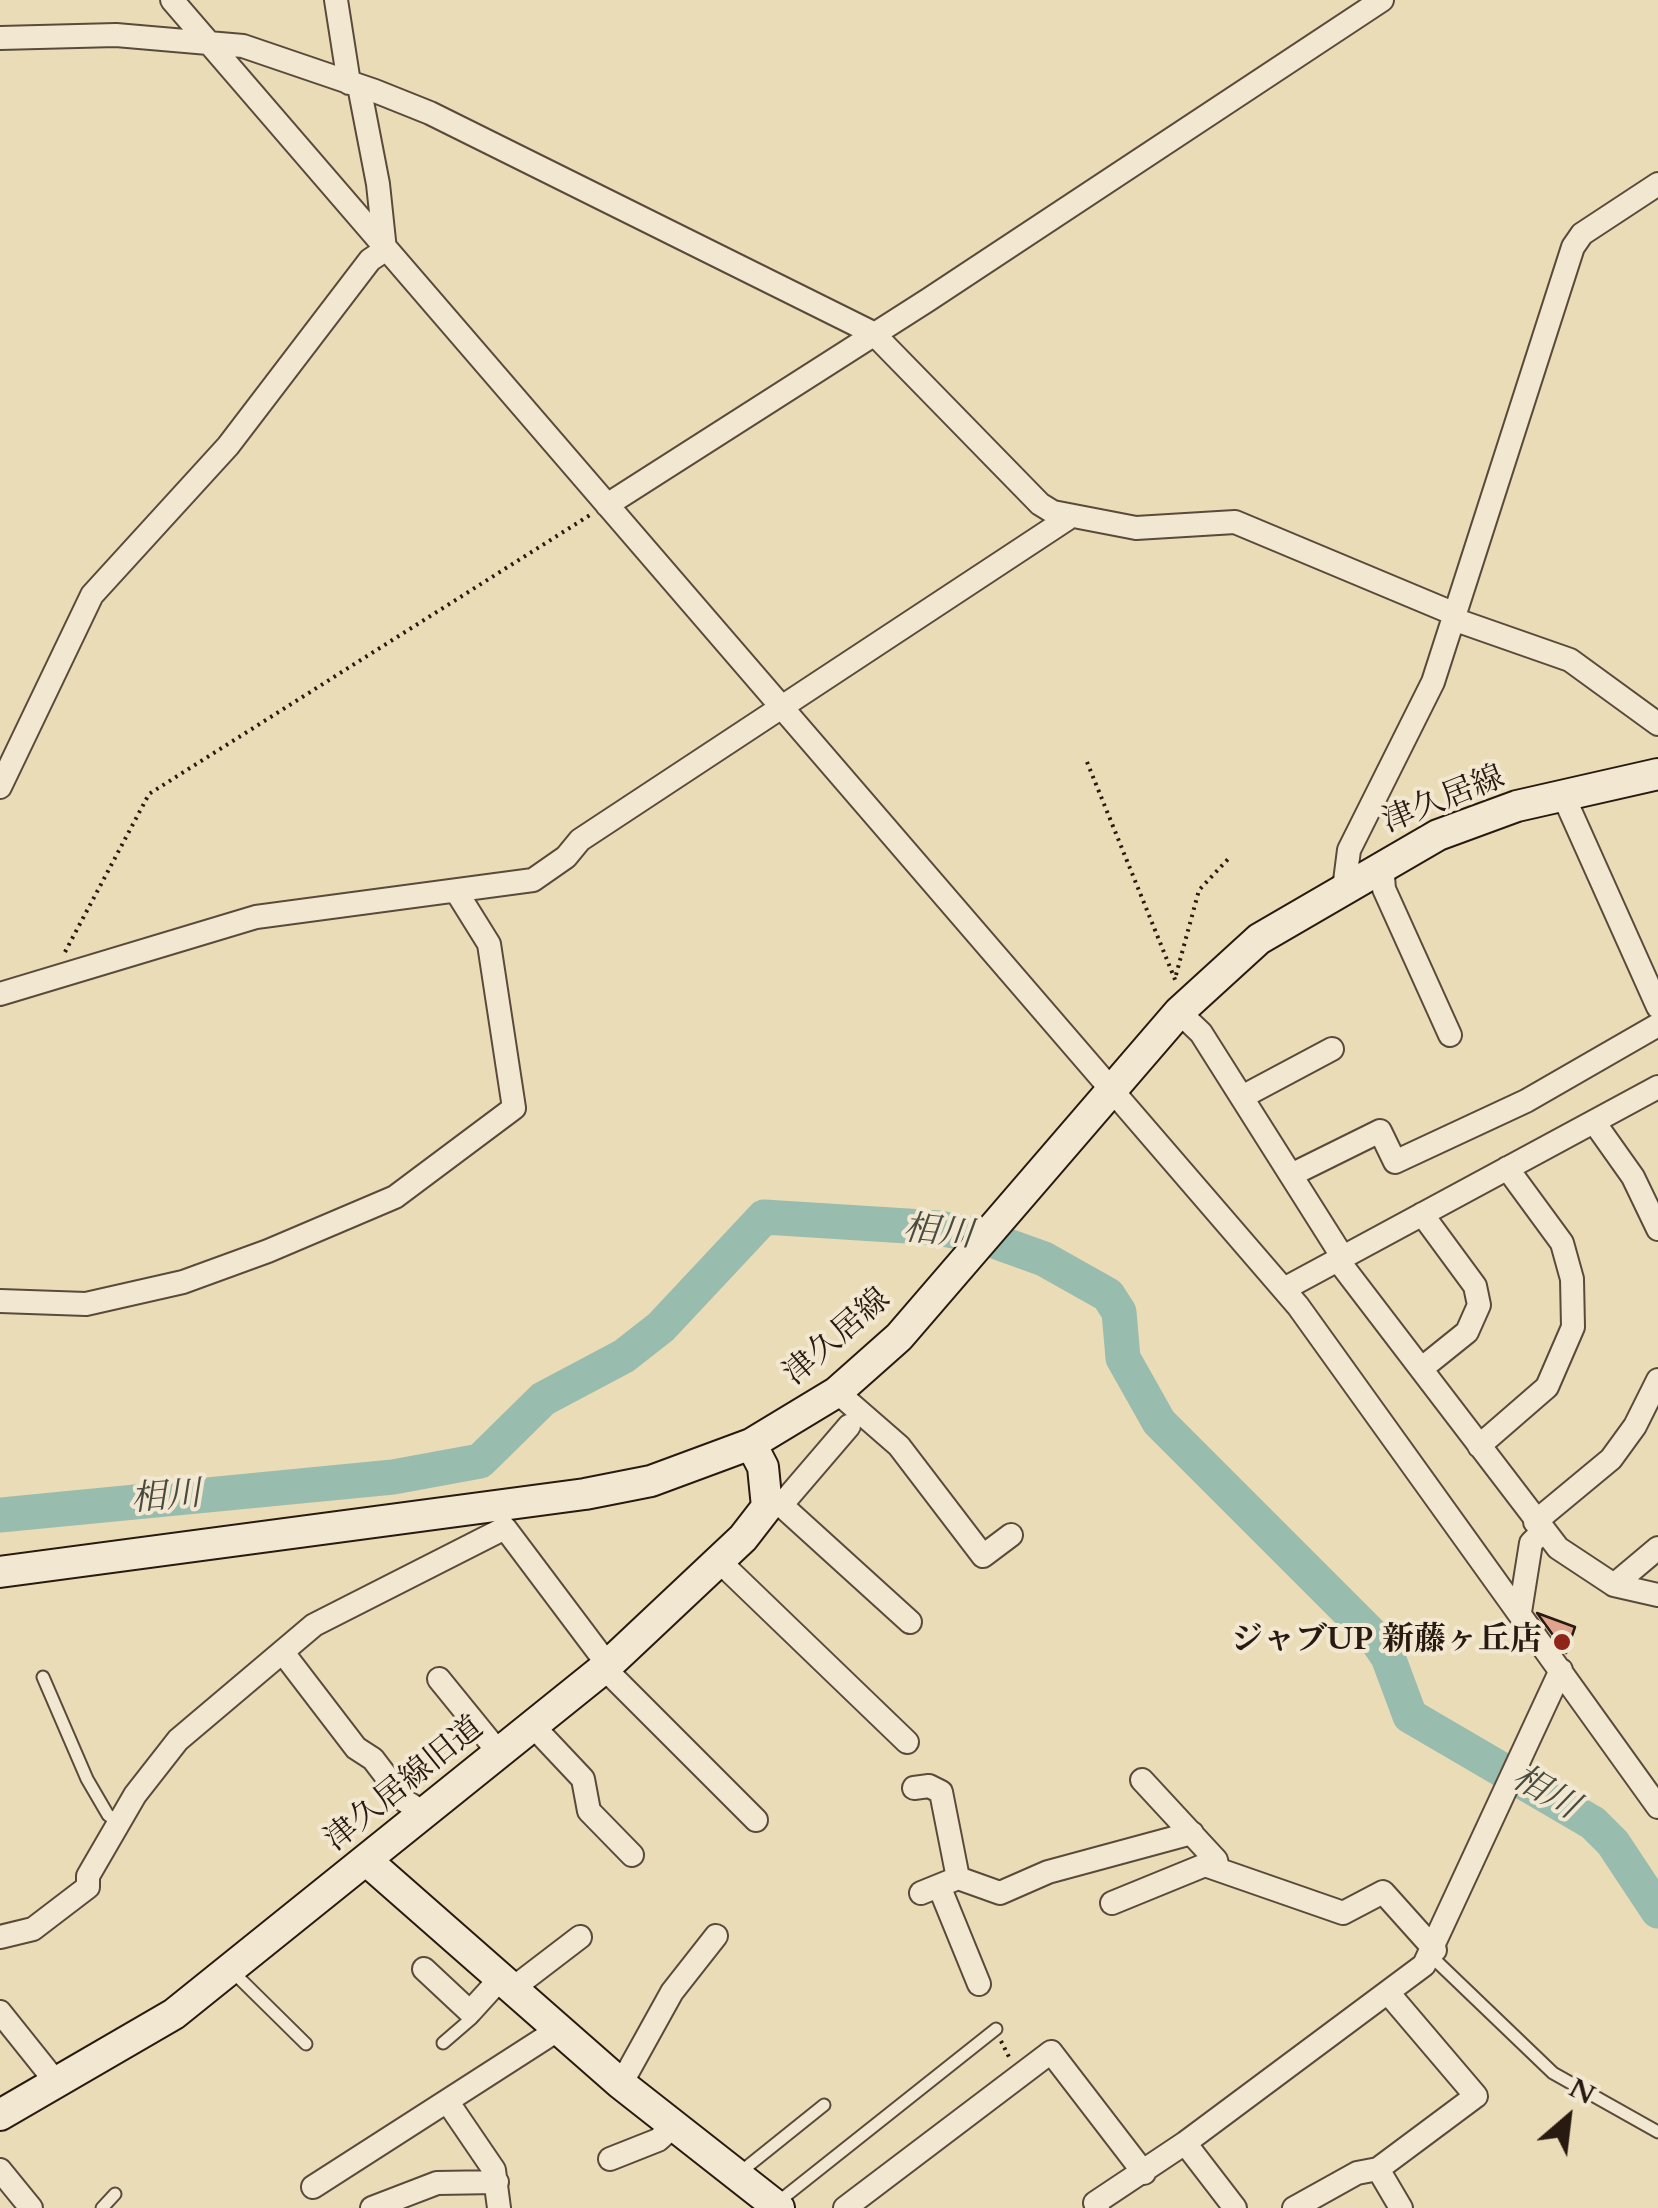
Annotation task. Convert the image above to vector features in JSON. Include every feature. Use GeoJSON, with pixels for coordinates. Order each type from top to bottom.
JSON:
{"type":"FeatureCollection","features":[{"type":"Feature","properties":{"kind":"main road","name":"津久居線"},"geometry":{"type":"LineString","coordinates":[[0,1572],[504,1517],[651,1481],[751,1444],[837,1392],[898,1337],[1113,1094],[1180,1012],[1258,939],[1382,864],[1473,821],[1563,795],[1658,774]]}},
{"type":"Feature","properties":{"kind":"main road"},"geometry":{"type":"LineString","coordinates":[[751,1444],[776,1499]]}},
{"type":"Feature","properties":{"kind":"main road","name":"津久居線旧道"},"geometry":{"type":"LineString","coordinates":[[0,2115],[174,2014],[426,1814],[606,1667],[776,1499]]}},
{"type":"Feature","properties":{"kind":"main road"},"geometry":{"type":"LineString","coordinates":[[366,1860],[621,2084],[777,2206]]}},
{"type":"Feature","properties":{"kind":"street"},"geometry":{"type":"LineString","coordinates":[[172,0],[1284,1289],[1658,1807]]}},
{"type":"Feature","properties":{"kind":"street"},"geometry":{"type":"LineString","coordinates":[[336,0],[378,184],[385,250]]}},
{"type":"Feature","properties":{"kind":"street"},"geometry":{"type":"LineString","coordinates":[[606,505],[1382,0]]}},
{"type":"Feature","properties":{"kind":"street"},"geometry":{"type":"LineString","coordinates":[[0,38],[116,35],[243,46],[430,113],[874,333],[1040,504],[1067,518],[1136,528],[1235,522],[1454,616],[1570,660],[1658,724]]}},
{"type":"Feature","properties":{"kind":"street"},"geometry":{"type":"LineString","coordinates":[[1344,888],[1349,850],[1424,702],[1573,248],[1582,234],[1658,184]]}},
{"type":"Feature","properties":{"kind":"street"},"geometry":{"type":"LineString","coordinates":[[0,788],[92,595],[228,446],[370,260],[385,250]]}},
{"type":"Feature","properties":{"kind":"street"},"geometry":{"type":"LineString","coordinates":[[0,994],[256,917],[533,880],[549,871],[580,840],[1067,518]]}},
{"type":"Feature","properties":{"kind":"street"},"geometry":{"type":"LineString","coordinates":[[1563,795],[1658,1007]]}},
{"type":"Feature","properties":{"kind":"street"},"geometry":{"type":"LineString","coordinates":[[1382,864],[1384,889],[1450,1035]]}},
{"type":"Feature","properties":{"kind":"street"},"geometry":{"type":"LineString","coordinates":[[0,1302],[86,1304],[183,1282],[268,1251],[394,1197],[514,1108],[489,944],[456,891]]}},
{"type":"Feature","properties":{"kind":"street"},"geometry":{"type":"LineString","coordinates":[[1180,1012],[1201,1033],[1340,1258],[1538,1527],[1579,1566],[1614,1585],[1658,1595]]}},
{"type":"Feature","properties":{"kind":"street"},"geometry":{"type":"LineString","coordinates":[[1291,1176],[1380,1131],[1395,1162],[1526,1101],[1658,1026]]}},
{"type":"Feature","properties":{"kind":"street"},"geometry":{"type":"LineString","coordinates":[[1242,1098],[1332,1049]]}},
{"type":"Feature","properties":{"kind":"street"},"geometry":{"type":"LineString","coordinates":[[1284,1289],[1658,1088]]}},
{"type":"Feature","properties":{"kind":"street"},"geometry":{"type":"LineString","coordinates":[[1594,1122],[1633,1177],[1658,1229]]}},
{"type":"Feature","properties":{"kind":"street"},"geometry":{"type":"LineString","coordinates":[[1479,1446],[1547,1387],[1573,1327],[1572,1279],[1562,1243],[1507,1168]]}},
{"type":"Feature","properties":{"kind":"street"},"geometry":{"type":"LineString","coordinates":[[1421,1368],[1466,1332],[1479,1305],[1475,1286],[1422,1214]]}},
{"type":"Feature","properties":{"kind":"street"},"geometry":{"type":"LineString","coordinates":[[1520,1612],[1531,1542],[1538,1527],[1611,1459],[1635,1426],[1658,1380]]}},
{"type":"Feature","properties":{"kind":"street"},"geometry":{"type":"LineString","coordinates":[[837,1392],[900,1446],[983,1556],[1012,1535]]}},
{"type":"Feature","properties":{"kind":"street"},"geometry":{"type":"LineString","coordinates":[[849,1426],[776,1499],[910,1622]]}},
{"type":"Feature","properties":{"kind":"street"},"geometry":{"type":"LineString","coordinates":[[0,1937],[33,1929],[88,1887],[88,1876],[119,1822],[178,1740],[284,1654],[314,1624],[350,1603],[403,1582],[504,1517],[606,1667],[756,1820]]}},
{"type":"Feature","properties":{"kind":"street"},"geometry":{"type":"LineString","coordinates":[[1614,1585],[1658,1548]]}},
{"type":"Feature","properties":{"kind":"street"},"geometry":{"type":"LineString","coordinates":[[718,1560],[907,1742]]}},
{"type":"Feature","properties":{"kind":"street"},"geometry":{"type":"LineString","coordinates":[[284,1654],[356,1748],[373,1759],[405,1802],[426,1814]]}},
{"type":"Feature","properties":{"kind":"street"},"geometry":{"type":"LineString","coordinates":[[1093,2206],[1186,2144],[1390,1995],[1433,1953],[1561,1670]]}},
{"type":"Feature","properties":{"kind":"street"},"geometry":{"type":"LineString","coordinates":[[439,1678],[500,1754]]}},
{"type":"Feature","properties":{"kind":"street"},"geometry":{"type":"LineString","coordinates":[[534,1726],[584,1779],[589,1811],[632,1856]]}},
{"type":"Feature","properties":{"kind":"street"},"geometry":{"type":"LineString","coordinates":[[1142,1780],[1216,1860],[1218,1869]]}},
{"type":"Feature","properties":{"kind":"street"},"geometry":{"type":"LineString","coordinates":[[914,1788],[929,1786],[941,1792],[940,1886],[978,1984]]}},
{"type":"Feature","properties":{"kind":"street"},"geometry":{"type":"LineString","coordinates":[[940,1886],[1000,1894],[1048,1872],[1192,1834]]}},
{"type":"Feature","properties":{"kind":"street"},"geometry":{"type":"LineString","coordinates":[[1112,1903],[1204,1865],[1344,1913],[1383,1892],[1433,1953]]}},
{"type":"Feature","properties":{"kind":"street"},"geometry":{"type":"LineString","coordinates":[[621,2084],[672,1992],[716,1936]]}},
{"type":"Feature","properties":{"kind":"street"},"geometry":{"type":"LineString","coordinates":[[424,1969],[470,2012],[580,1937]]}},
{"type":"Feature","properties":{"kind":"street"},"geometry":{"type":"LineString","coordinates":[[1294,2208],[1357,2172],[1378,2169],[1476,2096],[1390,1995]]}},
{"type":"Feature","properties":{"kind":"street"},"geometry":{"type":"LineString","coordinates":[[0,2012],[56,2082]]}},
{"type":"Feature","properties":{"kind":"street"},"geometry":{"type":"LineString","coordinates":[[313,2187],[559,2029]]}},
{"type":"Feature","properties":{"kind":"street"},"geometry":{"type":"LineString","coordinates":[[845,2208],[1051,2052],[1144,2173]]}},
{"type":"Feature","properties":{"kind":"street"},"geometry":{"type":"LineString","coordinates":[[447,2101],[494,2170],[499,2208]]}},
{"type":"Feature","properties":{"kind":"street"},"geometry":{"type":"LineString","coordinates":[[610,2158],[658,2140],[676,2125]]}},
{"type":"Feature","properties":{"kind":"street"},"geometry":{"type":"LineString","coordinates":[[1186,2144],[1236,2208]]}},
{"type":"Feature","properties":{"kind":"street"},"geometry":{"type":"LineString","coordinates":[[1378,2169],[1400,2208]]}},
{"type":"Feature","properties":{"kind":"street"},"geometry":{"type":"LineString","coordinates":[[0,2170],[31,2208]]}},
{"type":"Feature","properties":{"kind":"street"},"geometry":{"type":"LineString","coordinates":[[372,2208],[437,2183],[497,2182]]}},
{"type":"Feature","properties":{"kind":"lane"},"geometry":{"type":"LineString","coordinates":[[43,1678],[87,1779],[108,1814],[119,1822]]}},
{"type":"Feature","properties":{"kind":"lane"},"geometry":{"type":"LineString","coordinates":[[1433,1953],[1552,2072],[1658,2132]]}},
{"type":"Feature","properties":{"kind":"lane"},"geometry":{"type":"LineString","coordinates":[[230,1969],[306,2044]]}},
{"type":"Feature","properties":{"kind":"lane"},"geometry":{"type":"LineString","coordinates":[[443,2044],[472,2018],[470,2012]]}},
{"type":"Feature","properties":{"kind":"lane"},"geometry":{"type":"LineString","coordinates":[[777,2206],[996,2029]]}},
{"type":"Feature","properties":{"kind":"lane"},"geometry":{"type":"LineString","coordinates":[[737,2175],[824,2105]]}},
{"type":"Feature","properties":{"kind":"lane"},"geometry":{"type":"LineString","coordinates":[[102,2208],[115,2194]]}},
{"type":"Feature","properties":{"kind":"path"},"geometry":{"type":"LineString","coordinates":[[51,978],[149,794],[606,505]]}},
{"type":"Feature","properties":{"kind":"path"},"geometry":{"type":"LineString","coordinates":[[1088,762],[1176,975],[1180,1012]]}},
{"type":"Feature","properties":{"kind":"path"},"geometry":{"type":"LineString","coordinates":[[1176,975],[1198,890],[1231,856]]}},
{"type":"Feature","properties":{"kind":"building","name":"ジャブUP 新藤ヶ丘店"},"geometry":{"type":"Polygon","coordinates":[[[1537,1613],[1575,1627],[1566,1653],[1537,1613]]]}},
{"type":"Feature","properties":{"kind":"waterway","name":"相川"},"geometry":{"type":"LineString","coordinates":[[0,1515],[393,1477],[480,1461],[543,1399],[624,1356],[661,1327],[764,1217],[939,1228],[983,1237],[1044,1259],[1108,1295],[1119,1312],[1123,1358],[1159,1422],[1376,1639],[1388,1657],[1410,1716],[1593,1823],[1613,1843],[1658,1911]]}},
{"type":"Feature","properties":{"kind":"place","name":"ジャブUP 新藤ヶ丘店"},"geometry":{"type":"Point","coordinates":[1562,1642]}}]}
